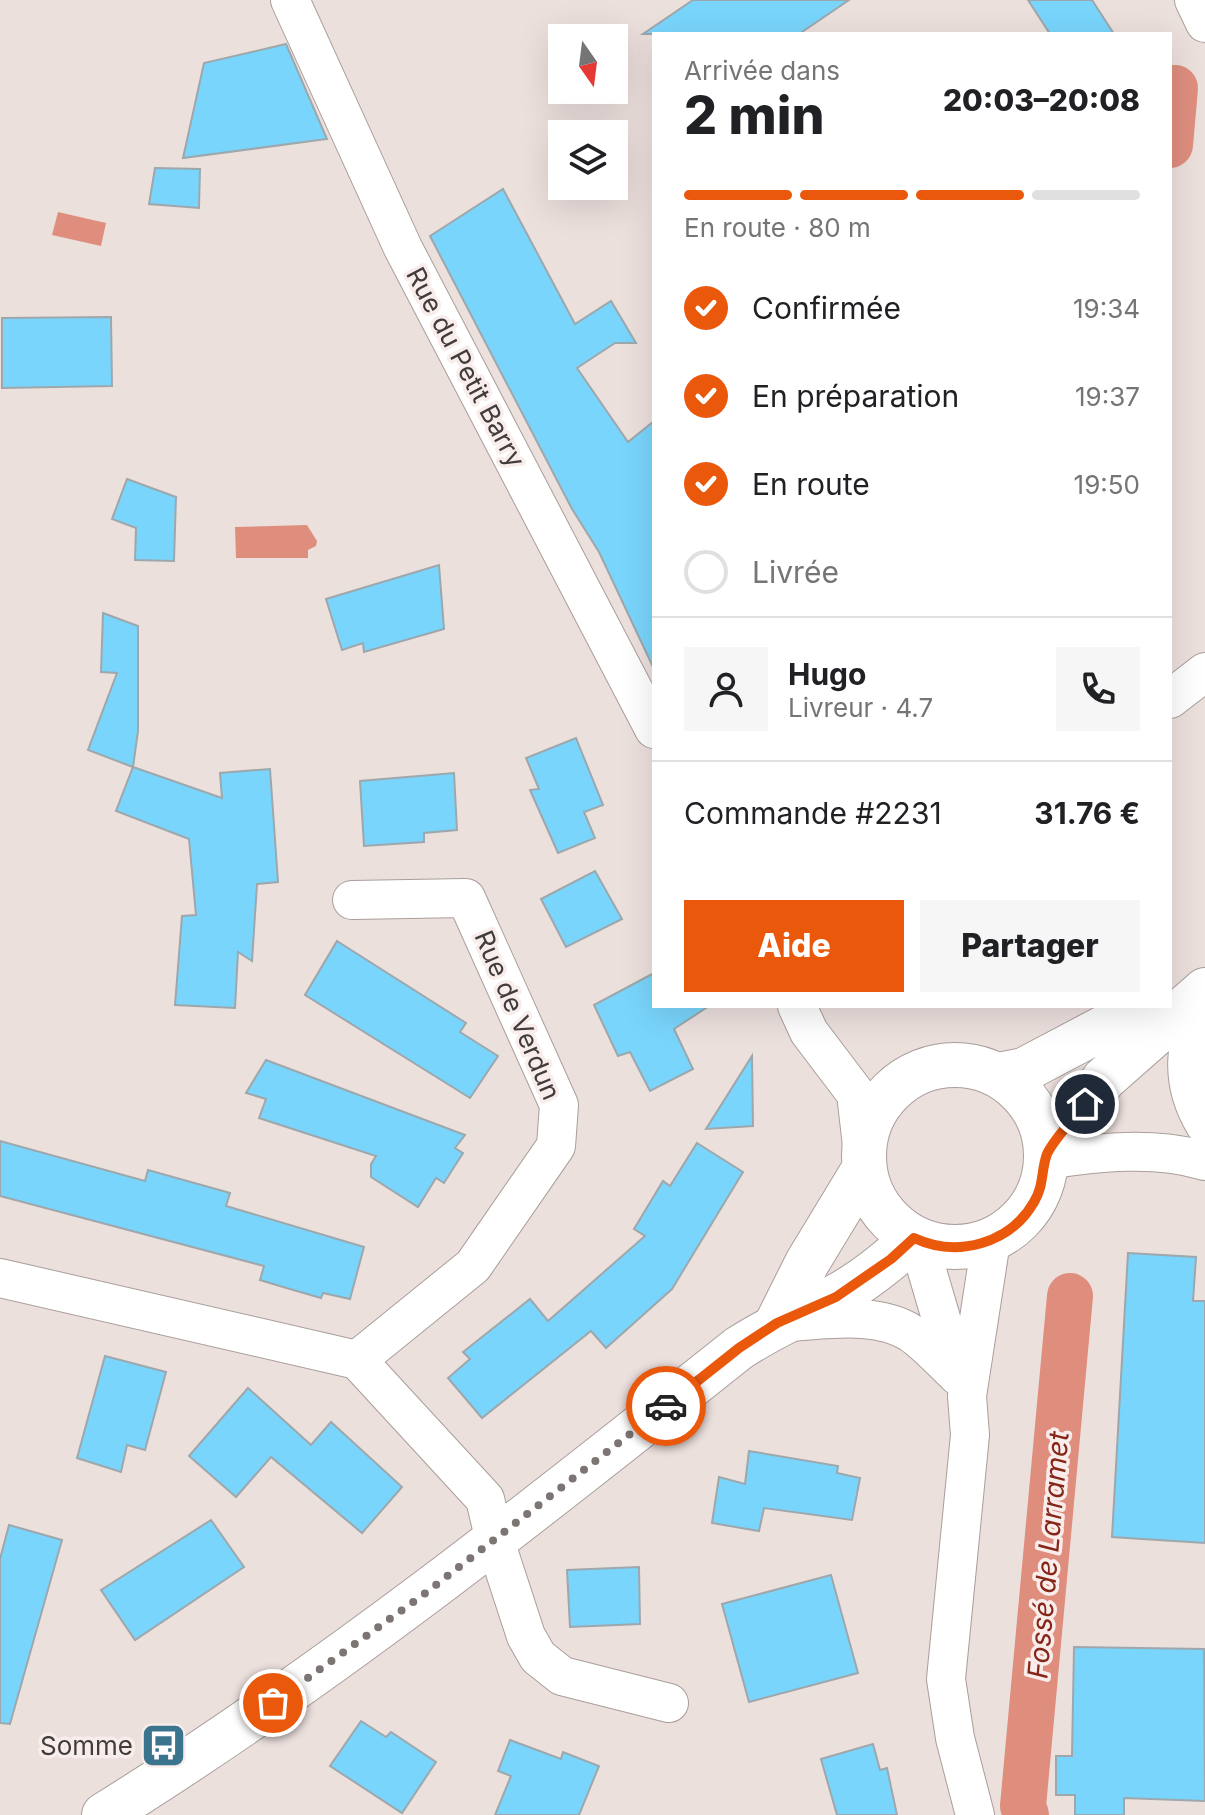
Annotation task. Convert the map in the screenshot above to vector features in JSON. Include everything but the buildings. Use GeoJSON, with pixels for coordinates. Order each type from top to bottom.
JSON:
{"type":"FeatureCollection","features":[{"type":"Feature","properties":{"kind":"street","name":"Rue du Petit Barry"},"geometry":{"type":"LineString","coordinates":[[290,0],[403,248],[652,725]]}},
{"type":"Feature","properties":{"kind":"street"},"geometry":{"type":"LineString","coordinates":[[1194,0],[1205,23]]}},
{"type":"Feature","properties":{"kind":"street"},"geometry":{"type":"LineString","coordinates":[[1172,697],[1205,672]]}},
{"type":"Feature","properties":{"kind":"street","name":"Rue de Verdun"},"geometry":{"type":"LineString","coordinates":[[352,900],[466,898],[559,1105],[556,1146],[473,1266],[357,1360]]}},
{"type":"Feature","properties":{"kind":"street"},"geometry":{"type":"LineString","coordinates":[[1195,988],[1187,1078],[1189,1095],[1205,1125]]}},
{"type":"Feature","properties":{"kind":"street"},"geometry":{"type":"LineString","coordinates":[[1047,1158],[1104,1079],[1195,988]]}},
{"type":"Feature","properties":{"kind":"street"},"geometry":{"type":"LineString","coordinates":[[777,1323],[864,1161],[872,1116],[889,1093],[912,1076],[948,1065],[973,1066],[998,1075],[1020,1092],[1037,1114],[1046,1141],[1047,1158],[1045,1175],[1034,1202],[1016,1225],[991,1241],[947,1247],[916,1239],[890,1221],[880,1209],[867,1183],[864,1161],[856,1094],[809,1032],[798,1008]]}},
{"type":"Feature","properties":{"kind":"street"},"geometry":{"type":"LineString","coordinates":[[998,1075],[1024,1070],[1141,1008]]}},
{"type":"Feature","properties":{"kind":"street"},"geometry":{"type":"LineString","coordinates":[[1047,1158],[1131,1152],[1186,1155],[1205,1161]]}},
{"type":"Feature","properties":{"kind":"street"},"geometry":{"type":"LineString","coordinates":[[104,1815],[273,1703],[495,1541],[739,1348],[777,1323],[836,1297],[916,1239]]}},
{"type":"Feature","properties":{"kind":"street"},"geometry":{"type":"LineString","coordinates":[[916,1239],[962,1385],[970,1435],[946,1679],[955,1738],[975,1815]]}},
{"type":"Feature","properties":{"kind":"street"},"geometry":{"type":"LineString","coordinates":[[962,1385],[991,1241]]}},
{"type":"Feature","properties":{"kind":"street"},"geometry":{"type":"LineString","coordinates":[[0,1278],[357,1360],[485,1499],[495,1541],[526,1636],[538,1657],[562,1676],[669,1703]]}},
{"type":"Feature","properties":{"kind":"street"},"geometry":{"type":"LineString","coordinates":[[777,1323],[848,1319],[890,1324],[910,1333],[962,1385]]}},
{"type":"Feature","properties":{"kind":"shaded area"},"geometry":{"type":"Polygon","coordinates":[[[58,212],[106,223],[101,246],[52,235],[58,212]]]}},
{"type":"Feature","properties":{"kind":"shaded area"},"geometry":{"type":"Polygon","coordinates":[[[307,525],[317,541],[316,546],[308,550],[308,558],[236,558],[235,527],[307,525]]]}},
{"type":"Feature","properties":{"kind":"waterway","name":"Fossé de Larramet"},"geometry":{"type":"LineString","coordinates":[[1172,122],[1175,88]]}},
{"type":"Feature","properties":{"kind":"waterway","name":"Fossé de Larramet"},"geometry":{"type":"LineString","coordinates":[[1026,1815],[1023,1806],[1070,1296]]}},
{"type":"Feature","properties":{"kind":"way so far"},"geometry":{"type":"LineString","coordinates":[[273,1703],[423,1595],[666,1406]]}},
{"type":"Feature","properties":{"kind":"place","name":"Somme"},"geometry":{"type":"Point","coordinates":[164,1745]}},
{"type":"Feature","properties":{"kind":"route"},"geometry":{"type":"LineString","coordinates":[[666,1406],[739,1348],[777,1323],[836,1297],[891,1259],[914,1238],[932,1245],[961,1247],[991,1241],[1004,1234],[1016,1225],[1034,1202],[1045,1175],[1047,1155],[1085,1104]]}}]}
